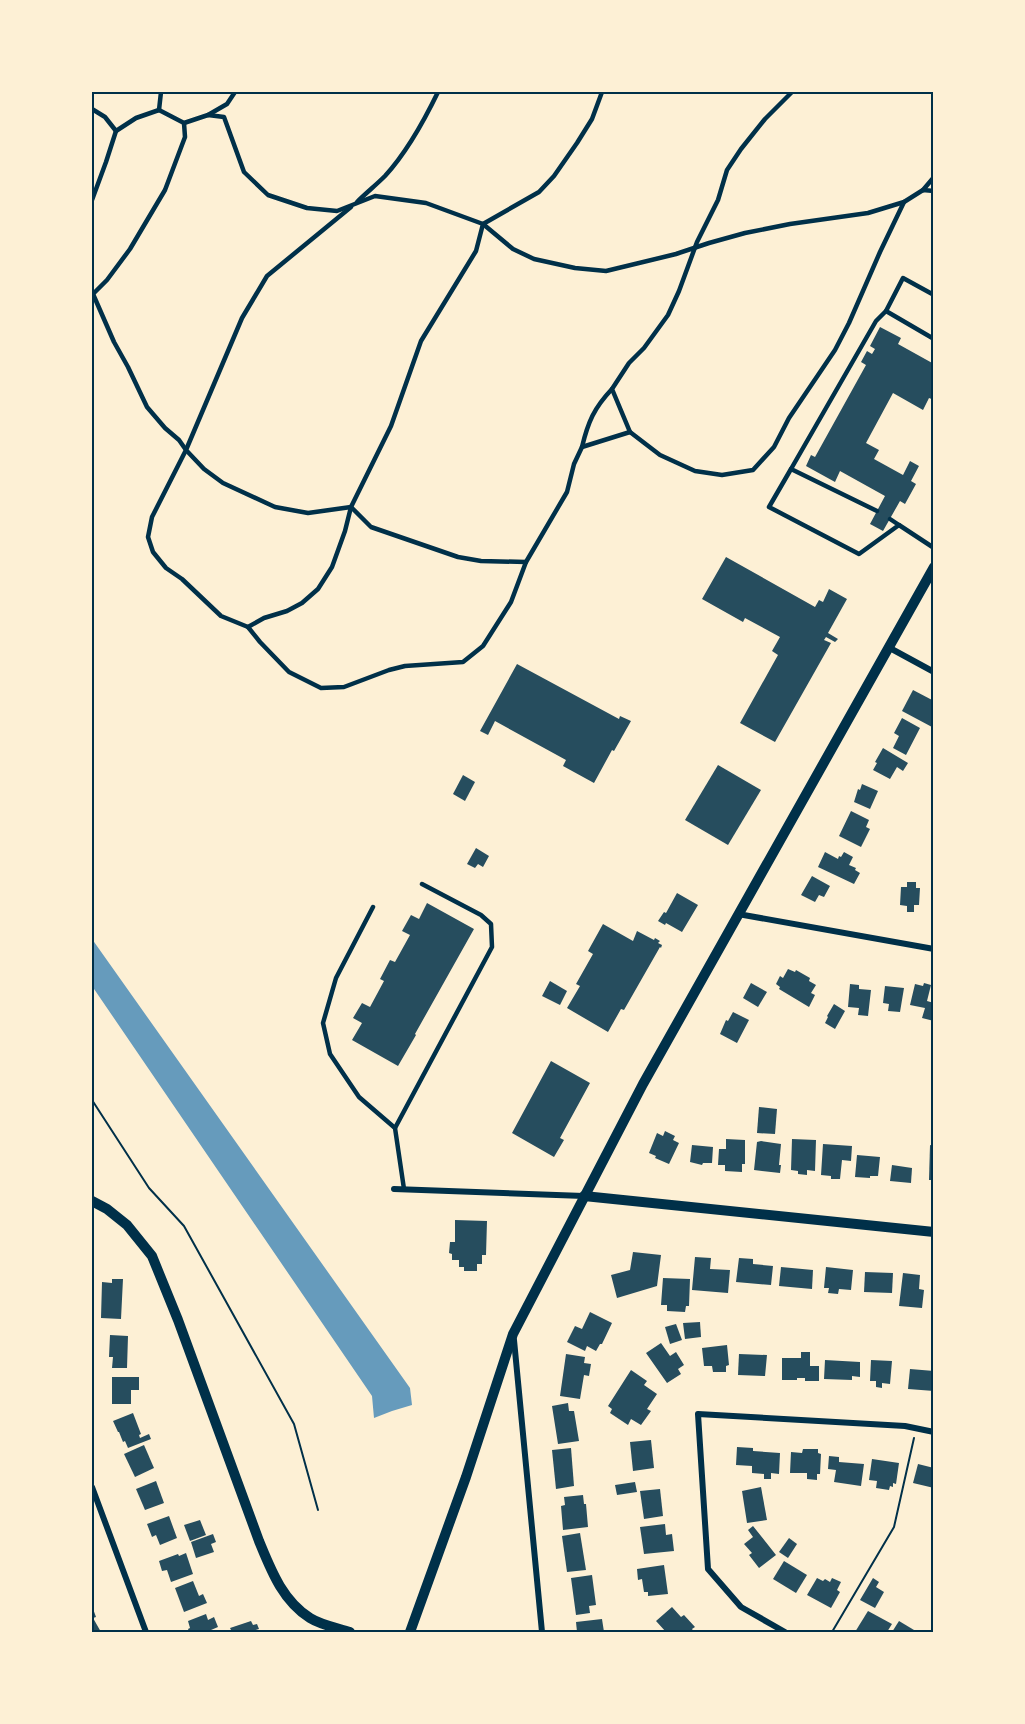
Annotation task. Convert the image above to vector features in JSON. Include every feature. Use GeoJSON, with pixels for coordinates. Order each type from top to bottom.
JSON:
{"type":"FeatureCollection","features":[{"type":"Feature","properties":{"kind":"street"},"geometry":{"type":"LineString","coordinates":[[410,1632],[466,1477],[513,1334],[643,1084],[933,567]]}},
{"type":"Feature","properties":{"kind":"street"},"geometry":{"type":"LineString","coordinates":[[888,647],[933,672]]}},
{"type":"Feature","properties":{"kind":"street"},"geometry":{"type":"LineString","coordinates":[[738,914],[933,949]]}},
{"type":"Feature","properties":{"kind":"street"},"geometry":{"type":"LineString","coordinates":[[394,1189],[584,1196],[933,1232]]}},
{"type":"Feature","properties":{"kind":"street"},"geometry":{"type":"LineString","coordinates":[[92,1201],[128,1225],[152,1256],[263,1551],[286,1597],[311,1618],[350,1632]]}},
{"type":"Feature","properties":{"kind":"street"},"geometry":{"type":"LineString","coordinates":[[513,1334],[542,1632]]}},
{"type":"Feature","properties":{"kind":"street"},"geometry":{"type":"LineString","coordinates":[[785,1632],[741,1607],[708,1569],[698,1414],[905,1425],[933,1432]]}},
{"type":"Feature","properties":{"kind":"street"},"geometry":{"type":"LineString","coordinates":[[92,1487],[94,1499],[146,1632]]}},
{"type":"Feature","properties":{"kind":"lane"},"geometry":{"type":"LineString","coordinates":[[159,110],[161,92]]}},
{"type":"Feature","properties":{"kind":"lane"},"geometry":{"type":"LineString","coordinates":[[92,200],[116,131],[136,118],[159,110],[184,123],[208,115],[227,104],[235,92]]}},
{"type":"Feature","properties":{"kind":"lane"},"geometry":{"type":"LineString","coordinates":[[438,92],[409,145],[386,175],[355,204],[267,276],[242,318],[186,450],[152,517],[148,537],[153,552],[166,568],[182,579],[221,616],[248,627],[289,672],[321,688],[344,687],[405,666],[463,662],[483,646],[511,602],[526,562],[567,492],[574,464],[593,413],[668,315],[695,248],[718,200],[727,170],[741,148],[765,119],[792,92]]}},
{"type":"Feature","properties":{"kind":"lane"},"geometry":{"type":"LineString","coordinates":[[248,627],[302,603],[318,589],[332,567],[351,507],[391,426],[421,341],[476,251],[483,224],[539,192],[554,176],[592,119],[602,92]]}},
{"type":"Feature","properties":{"kind":"lane"},"geometry":{"type":"LineString","coordinates":[[92,109],[105,117],[116,131]]}},
{"type":"Feature","properties":{"kind":"lane"},"geometry":{"type":"LineString","coordinates":[[208,115],[224,117],[244,172],[267,195],[307,208],[337,211],[375,196],[426,203],[483,224],[513,249],[534,259],[606,271],[745,234],[790,224],[867,213],[904,202],[923,190],[933,177]]}},
{"type":"Feature","properties":{"kind":"lane"},"geometry":{"type":"LineString","coordinates":[[184,123],[185,137],[165,190],[130,249],[107,280],[92,294],[147,408],[204,469],[223,483],[275,507],[308,513],[351,507]]}},
{"type":"Feature","properties":{"kind":"lane"},"geometry":{"type":"LineString","coordinates":[[923,190],[933,191]]}},
{"type":"Feature","properties":{"kind":"lane"},"geometry":{"type":"LineString","coordinates":[[612,389],[630,432],[660,454],[695,471],[722,475],[753,470],[774,447],[789,418],[835,350],[904,202]]}},
{"type":"Feature","properties":{"kind":"lane"},"geometry":{"type":"LineString","coordinates":[[899,525],[859,554],[769,507],[876,321],[886,311],[903,278],[933,295]]}},
{"type":"Feature","properties":{"kind":"lane"},"geometry":{"type":"LineString","coordinates":[[886,311],[933,339]]}},
{"type":"Feature","properties":{"kind":"lane"},"geometry":{"type":"LineString","coordinates":[[582,447],[630,432]]}},
{"type":"Feature","properties":{"kind":"lane"},"geometry":{"type":"LineString","coordinates":[[791,469],[877,511]]}},
{"type":"Feature","properties":{"kind":"lane"},"geometry":{"type":"LineString","coordinates":[[351,507],[371,526],[458,557],[481,561],[526,562]]}},
{"type":"Feature","properties":{"kind":"lane"},"geometry":{"type":"LineString","coordinates":[[890,519],[933,548]]}},
{"type":"Feature","properties":{"kind":"lane"},"geometry":{"type":"LineString","coordinates":[[404,1189],[395,1128],[492,947],[492,924],[481,915],[422,884]]}},
{"type":"Feature","properties":{"kind":"lane"},"geometry":{"type":"LineString","coordinates":[[373,907],[336,978],[323,1023],[330,1054],[359,1097],[395,1128]]}},
{"type":"Feature","properties":{"kind":"path"},"geometry":{"type":"LineString","coordinates":[[92,1100],[149,1188],[184,1226],[294,1424],[318,1510]]}},
{"type":"Feature","properties":{"kind":"path"},"geometry":{"type":"LineString","coordinates":[[832,1632],[894,1527],[916,1428]]}},
{"type":"Feature","properties":{"kind":"water"},"geometry":{"type":"Polygon","coordinates":[[[92,939],[410,1388],[412,1405],[374,1418],[372,1396],[92,986],[92,939]]]}},
{"type":"Feature","properties":{"kind":"building"},"geometry":{"type":"Polygon","coordinates":[[[880,327],[901,338],[898,344],[934,364],[934,400],[929,398],[923,410],[893,393],[866,443],[879,450],[874,459],[903,475],[910,461],[919,466],[911,481],[916,484],[905,504],[900,501],[883,531],[870,524],[885,496],[840,471],[835,482],[806,466],[811,455],[815,457],[866,365],[861,362],[867,351],[872,354],[875,349],[870,346],[880,327]]]}},
{"type":"Feature","properties":{"kind":"building"},"geometry":{"type":"Polygon","coordinates":[[[726,557],[815,607],[819,600],[823,602],[829,589],[847,599],[828,633],[838,639],[835,642],[826,637],[824,640],[831,643],[775,742],[740,723],[778,655],[772,651],[780,637],[745,618],[743,622],[702,599],[726,557]]]}},
{"type":"Feature","properties":{"kind":"building"},"geometry":{"type":"Polygon","coordinates":[[[517,664],[619,719],[620,716],[631,721],[594,783],[563,766],[566,760],[495,721],[488,735],[480,731],[517,664]]]}},
{"type":"Feature","properties":{"kind":"building"},"geometry":{"type":"Polygon","coordinates":[[[913,690],[934,701],[934,725],[932,727],[902,711],[913,690]]]}},
{"type":"Feature","properties":{"kind":"building"},"geometry":{"type":"Polygon","coordinates":[[[902,718],[920,728],[906,755],[893,748],[899,736],[894,733],[902,718]]]}},
{"type":"Feature","properties":{"kind":"building"},"geometry":{"type":"Polygon","coordinates":[[[883,748],[908,763],[903,771],[897,767],[890,779],[873,770],[883,748]]]}},
{"type":"Feature","properties":{"kind":"building"},"geometry":{"type":"Polygon","coordinates":[[[718,765],[761,790],[728,845],[685,820],[718,765]]]}},
{"type":"Feature","properties":{"kind":"building"},"geometry":{"type":"Polygon","coordinates":[[[463,775],[475,782],[465,801],[453,794],[463,775]]]}},
{"type":"Feature","properties":{"kind":"building"},"geometry":{"type":"Polygon","coordinates":[[[862,784],[878,791],[870,809],[854,802],[862,784]]]}},
{"type":"Feature","properties":{"kind":"building"},"geometry":{"type":"Polygon","coordinates":[[[851,811],[869,820],[866,827],[870,829],[861,847],[839,836],[851,811]]]}},
{"type":"Feature","properties":{"kind":"building"},"geometry":{"type":"Polygon","coordinates":[[[476,848],[489,856],[483,867],[478,864],[475,868],[467,864],[476,848]]]}},
{"type":"Feature","properties":{"kind":"building"},"geometry":{"type":"Polygon","coordinates":[[[825,852],[838,859],[844,852],[853,857],[849,865],[860,873],[854,884],[818,867],[825,852]]]}},
{"type":"Feature","properties":{"kind":"building"},"geometry":{"type":"Polygon","coordinates":[[[812,876],[830,886],[824,897],[819,895],[815,902],[801,895],[812,876]]]}},
{"type":"Feature","properties":{"kind":"building"},"geometry":{"type":"Polygon","coordinates":[[[907,882],[916,882],[916,888],[920,888],[919,905],[914,905],[914,912],[907,912],[907,906],[900,905],[901,887],[907,887],[907,882]]]}},
{"type":"Feature","properties":{"kind":"building"},"geometry":{"type":"Polygon","coordinates":[[[677,893],[698,905],[682,932],[658,921],[664,912],[666,913],[677,893]]]}},
{"type":"Feature","properties":{"kind":"building"},"geometry":{"type":"Polygon","coordinates":[[[427,903],[474,929],[398,1066],[352,1040],[362,1023],[353,1018],[362,1003],[370,1007],[384,981],[380,979],[390,960],[395,962],[410,935],[402,931],[411,915],[419,919],[427,903]]]}},
{"type":"Feature","properties":{"kind":"building"},"geometry":{"type":"Polygon","coordinates":[[[603,924],[633,941],[637,931],[654,940],[655,938],[662,945],[624,1010],[621,1009],[608,1032],[567,1008],[580,986],[576,984],[593,954],[588,951],[603,924]]]}},
{"type":"Feature","properties":{"kind":"building"},"geometry":{"type":"Polygon","coordinates":[[[788,969],[795,972],[796,970],[810,978],[809,981],[816,985],[811,993],[815,995],[809,1007],[779,989],[780,987],[776,984],[780,976],[783,978],[788,969]]]}},
{"type":"Feature","properties":{"kind":"building"},"geometry":{"type":"Polygon","coordinates":[[[550,981],[567,991],[560,1005],[542,996],[550,981]]]}},
{"type":"Feature","properties":{"kind":"building"},"geometry":{"type":"Polygon","coordinates":[[[751,983],[767,992],[758,1007],[743,998],[751,983]]]}},
{"type":"Feature","properties":{"kind":"building"},"geometry":{"type":"Polygon","coordinates":[[[924,983],[931,985],[927,1001],[934,1003],[934,1021],[922,1018],[925,1008],[910,1005],[915,984],[923,986],[924,983]]]}},
{"type":"Feature","properties":{"kind":"building"},"geometry":{"type":"Polygon","coordinates":[[[850,984],[859,985],[859,989],[871,990],[868,1016],[858,1015],[859,1008],[848,1007],[850,984]]]}},
{"type":"Feature","properties":{"kind":"building"},"geometry":{"type":"Polygon","coordinates":[[[885,986],[904,988],[900,1012],[888,1011],[889,1004],[883,1003],[885,986]]]}},
{"type":"Feature","properties":{"kind":"building"},"geometry":{"type":"Polygon","coordinates":[[[834,1004],[845,1011],[835,1029],[825,1023],[834,1004]]]}},
{"type":"Feature","properties":{"kind":"building"},"geometry":{"type":"Polygon","coordinates":[[[733,1012],[749,1020],[737,1043],[720,1034],[726,1020],[728,1021],[733,1012]]]}},
{"type":"Feature","properties":{"kind":"building"},"geometry":{"type":"Polygon","coordinates":[[[551,1061],[590,1083],[560,1138],[564,1140],[554,1157],[512,1133],[551,1061]]]}},
{"type":"Feature","properties":{"kind":"building"},"geometry":{"type":"Polygon","coordinates":[[[759,1107],[777,1109],[775,1134],[757,1133],[759,1107]]]}},
{"type":"Feature","properties":{"kind":"building"},"geometry":{"type":"Polygon","coordinates":[[[665,1131],[675,1136],[673,1140],[679,1143],[669,1164],[649,1153],[657,1133],[663,1136],[665,1131]]]}},
{"type":"Feature","properties":{"kind":"building"},"geometry":{"type":"Polygon","coordinates":[[[726,1139],[745,1140],[745,1164],[742,1164],[742,1172],[725,1171],[725,1165],[718,1165],[719,1149],[726,1149],[726,1139]]]}},
{"type":"Feature","properties":{"kind":"building"},"geometry":{"type":"Polygon","coordinates":[[[792,1139],[816,1140],[815,1171],[807,1170],[807,1175],[791,1170],[792,1139]]]}},
{"type":"Feature","properties":{"kind":"building"},"geometry":{"type":"Polygon","coordinates":[[[757,1142],[781,1144],[780,1173],[754,1170],[757,1142]]]}},
{"type":"Feature","properties":{"kind":"building"},"geometry":{"type":"Polygon","coordinates":[[[823,1144],[852,1146],[851,1161],[842,1160],[840,1179],[831,1179],[831,1176],[821,1175],[823,1144]]]}},
{"type":"Feature","properties":{"kind":"building"},"geometry":{"type":"Polygon","coordinates":[[[692,1145],[713,1147],[712,1163],[702,1165],[690,1162],[692,1145]]]}},
{"type":"Feature","properties":{"kind":"building"},"geometry":{"type":"Polygon","coordinates":[[[930,1145],[934,1146],[934,1180],[929,1180],[930,1145]]]}},
{"type":"Feature","properties":{"kind":"building"},"geometry":{"type":"Polygon","coordinates":[[[857,1155],[880,1157],[878,1176],[855,1177],[857,1155]]]}},
{"type":"Feature","properties":{"kind":"building"},"geometry":{"type":"Polygon","coordinates":[[[892,1165],[912,1168],[911,1183],[890,1181],[892,1165]]]}},
{"type":"Feature","properties":{"kind":"building"},"geometry":{"type":"Polygon","coordinates":[[[455,1220],[487,1221],[486,1255],[482,1255],[482,1264],[477,1264],[477,1271],[464,1271],[464,1267],[459,1267],[459,1260],[452,1260],[452,1254],[449,1253],[450,1242],[455,1242],[455,1220]]]}},
{"type":"Feature","properties":{"kind":"building"},"geometry":{"type":"Polygon","coordinates":[[[633,1252],[661,1255],[657,1286],[617,1298],[611,1275],[630,1270],[633,1252]]]}},
{"type":"Feature","properties":{"kind":"building"},"geometry":{"type":"Polygon","coordinates":[[[695,1257],[711,1258],[710,1269],[730,1270],[728,1293],[692,1290],[695,1257]]]}},
{"type":"Feature","properties":{"kind":"building"},"geometry":{"type":"Polygon","coordinates":[[[739,1258],[753,1259],[753,1264],[773,1266],[771,1285],[736,1282],[739,1258]]]}},
{"type":"Feature","properties":{"kind":"building"},"geometry":{"type":"Polygon","coordinates":[[[781,1267],[813,1270],[812,1289],[779,1286],[781,1267]]]}},
{"type":"Feature","properties":{"kind":"building"},"geometry":{"type":"Polygon","coordinates":[[[826,1267],[853,1270],[851,1290],[839,1289],[838,1294],[828,1293],[829,1288],[824,1288],[826,1267]]]}},
{"type":"Feature","properties":{"kind":"building"},"geometry":{"type":"Polygon","coordinates":[[[865,1272],[893,1273],[892,1293],[864,1292],[865,1272]]]}},
{"type":"Feature","properties":{"kind":"building"},"geometry":{"type":"Polygon","coordinates":[[[903,1273],[920,1275],[919,1289],[924,1290],[922,1308],[899,1306],[903,1273]]]}},
{"type":"Feature","properties":{"kind":"building"},"geometry":{"type":"Polygon","coordinates":[[[663,1278],[690,1279],[689,1306],[686,1306],[685,1312],[667,1311],[667,1305],[661,1305],[663,1278]]]}},
{"type":"Feature","properties":{"kind":"building"},"geometry":{"type":"Polygon","coordinates":[[[112,1279],[123,1279],[121,1319],[101,1318],[102,1282],[112,1283],[112,1279]]]}},
{"type":"Feature","properties":{"kind":"building"},"geometry":{"type":"Polygon","coordinates":[[[590,1312],[612,1323],[596,1351],[587,1346],[585,1351],[567,1342],[575,1326],[582,1329],[590,1312]]]}},
{"type":"Feature","properties":{"kind":"building"},"geometry":{"type":"Polygon","coordinates":[[[700,1322],[701,1337],[685,1339],[683,1323],[700,1322]]]}},
{"type":"Feature","properties":{"kind":"building"},"geometry":{"type":"Polygon","coordinates":[[[676,1324],[682,1340],[670,1344],[665,1327],[676,1324]]]}},
{"type":"Feature","properties":{"kind":"building"},"geometry":{"type":"Polygon","coordinates":[[[110,1335],[128,1336],[127,1368],[112,1368],[113,1357],[109,1357],[110,1335]]]}},
{"type":"Feature","properties":{"kind":"building"},"geometry":{"type":"Polygon","coordinates":[[[661,1343],[670,1356],[676,1352],[684,1365],[678,1369],[681,1374],[667,1383],[646,1353],[661,1343]]]}},
{"type":"Feature","properties":{"kind":"building"},"geometry":{"type":"Polygon","coordinates":[[[727,1345],[729,1365],[726,1366],[726,1372],[713,1372],[712,1366],[704,1366],[702,1348],[727,1345]]]}},
{"type":"Feature","properties":{"kind":"building"},"geometry":{"type":"Polygon","coordinates":[[[801,1352],[810,1352],[810,1366],[819,1366],[819,1381],[805,1381],[805,1378],[782,1380],[782,1358],[801,1358],[801,1352]]]}},
{"type":"Feature","properties":{"kind":"building"},"geometry":{"type":"Polygon","coordinates":[[[566,1354],[585,1357],[584,1363],[591,1364],[589,1376],[584,1375],[580,1399],[560,1396],[566,1354]]]}},
{"type":"Feature","properties":{"kind":"building"},"geometry":{"type":"Polygon","coordinates":[[[739,1354],[767,1355],[765,1376],[738,1375],[739,1354]]]}},
{"type":"Feature","properties":{"kind":"building"},"geometry":{"type":"Polygon","coordinates":[[[825,1360],[860,1362],[860,1377],[852,1376],[852,1380],[824,1379],[825,1360]]]}},
{"type":"Feature","properties":{"kind":"building"},"geometry":{"type":"Polygon","coordinates":[[[871,1360],[892,1361],[890,1384],[882,1383],[882,1388],[876,1387],[876,1381],[870,1381],[871,1360]]]}},
{"type":"Feature","properties":{"kind":"building"},"geometry":{"type":"Polygon","coordinates":[[[910,1369],[934,1371],[934,1391],[908,1389],[910,1369]]]}},
{"type":"Feature","properties":{"kind":"building"},"geometry":{"type":"Polygon","coordinates":[[[631,1370],[647,1381],[644,1385],[657,1394],[647,1409],[651,1411],[641,1425],[631,1419],[628,1425],[610,1413],[612,1409],[608,1406],[631,1370]]]}},
{"type":"Feature","properties":{"kind":"building"},"geometry":{"type":"Polygon","coordinates":[[[112,1377],[139,1377],[139,1390],[131,1390],[131,1404],[112,1404],[112,1377]]]}},
{"type":"Feature","properties":{"kind":"building"},"geometry":{"type":"Polygon","coordinates":[[[568,1403],[569,1411],[574,1411],[579,1441],[558,1444],[552,1406],[568,1403]]]}},
{"type":"Feature","properties":{"kind":"building"},"geometry":{"type":"Polygon","coordinates":[[[133,1413],[141,1434],[140,1438],[149,1434],[151,1439],[128,1448],[113,1421],[133,1413]]]}},
{"type":"Feature","properties":{"kind":"building"},"geometry":{"type":"Polygon","coordinates":[[[651,1440],[654,1468],[633,1471],[630,1442],[651,1440]]]}},
{"type":"Feature","properties":{"kind":"building"},"geometry":{"type":"Polygon","coordinates":[[[144,1445],[154,1468],[135,1477],[124,1454],[144,1445]]]}},
{"type":"Feature","properties":{"kind":"building"},"geometry":{"type":"Polygon","coordinates":[[[737,1447],[780,1453],[779,1474],[771,1473],[771,1479],[764,1479],[764,1474],[752,1473],[752,1466],[736,1465],[737,1447]]]}},
{"type":"Feature","properties":{"kind":"building"},"geometry":{"type":"Polygon","coordinates":[[[571,1448],[574,1486],[556,1489],[552,1450],[571,1448]]]}},
{"type":"Feature","properties":{"kind":"building"},"geometry":{"type":"Polygon","coordinates":[[[803,1449],[818,1449],[818,1453],[821,1454],[820,1474],[817,1474],[817,1480],[807,1479],[807,1473],[790,1473],[791,1452],[802,1453],[803,1449]]]}},
{"type":"Feature","properties":{"kind":"building"},"geometry":{"type":"Polygon","coordinates":[[[829,1456],[839,1457],[839,1462],[864,1464],[861,1486],[834,1482],[836,1470],[828,1469],[829,1456]]]}},
{"type":"Feature","properties":{"kind":"building"},"geometry":{"type":"Polygon","coordinates":[[[872,1459],[899,1463],[896,1484],[893,1483],[893,1487],[890,1486],[889,1490],[876,1488],[877,1481],[869,1480],[872,1459]]]}},
{"type":"Feature","properties":{"kind":"building"},"geometry":{"type":"Polygon","coordinates":[[[918,1464],[934,1468],[934,1488],[913,1483],[918,1464]]]}},
{"type":"Feature","properties":{"kind":"building"},"geometry":{"type":"Polygon","coordinates":[[[156,1481],[164,1503],[145,1510],[136,1489],[156,1481]]]}},
{"type":"Feature","properties":{"kind":"building"},"geometry":{"type":"Polygon","coordinates":[[[635,1482],[637,1492],[617,1495],[615,1485],[635,1482]]]}},
{"type":"Feature","properties":{"kind":"building"},"geometry":{"type":"Polygon","coordinates":[[[761,1487],[767,1520],[747,1523],[742,1491],[761,1487]]]}},
{"type":"Feature","properties":{"kind":"building"},"geometry":{"type":"Polygon","coordinates":[[[660,1489],[663,1516],[644,1519],[640,1491],[660,1489]]]}},
{"type":"Feature","properties":{"kind":"building"},"geometry":{"type":"Polygon","coordinates":[[[583,1495],[588,1527],[563,1530],[561,1506],[565,1505],[564,1497],[583,1495]]]}},
{"type":"Feature","properties":{"kind":"building"},"geometry":{"type":"Polygon","coordinates":[[[169,1516],[177,1538],[160,1545],[156,1535],[152,1537],[147,1524],[169,1516]]]}},
{"type":"Feature","properties":{"kind":"building"},"geometry":{"type":"Polygon","coordinates":[[[200,1520],[206,1535],[190,1541],[184,1525],[200,1520]]]}},
{"type":"Feature","properties":{"kind":"building"},"geometry":{"type":"Polygon","coordinates":[[[665,1524],[666,1535],[672,1534],[674,1551],[644,1554],[640,1527],[665,1524]]]}},
{"type":"Feature","properties":{"kind":"building"},"geometry":{"type":"Polygon","coordinates":[[[753,1526],[776,1555],[759,1568],[749,1555],[752,1553],[744,1544],[753,1537],[748,1530],[753,1526]]]}},
{"type":"Feature","properties":{"kind":"building"},"geometry":{"type":"Polygon","coordinates":[[[580,1533],[586,1570],[567,1572],[562,1536],[580,1533]]]}},
{"type":"Feature","properties":{"kind":"building"},"geometry":{"type":"Polygon","coordinates":[[[213,1534],[216,1542],[211,1544],[214,1552],[196,1558],[191,1542],[213,1534]]]}},
{"type":"Feature","properties":{"kind":"building"},"geometry":{"type":"Polygon","coordinates":[[[789,1538],[797,1544],[788,1558],[779,1552],[789,1538]]]}},
{"type":"Feature","properties":{"kind":"building"},"geometry":{"type":"Polygon","coordinates":[[[186,1553],[193,1574],[171,1582],[167,1570],[162,1571],[159,1561],[186,1553]]]}},
{"type":"Feature","properties":{"kind":"building"},"geometry":{"type":"Polygon","coordinates":[[[784,1561],[807,1575],[796,1593],[773,1579],[784,1561]]]}},
{"type":"Feature","properties":{"kind":"building"},"geometry":{"type":"Polygon","coordinates":[[[664,1565],[668,1594],[648,1596],[648,1592],[644,1592],[642,1579],[638,1580],[637,1569],[664,1565]]]}},
{"type":"Feature","properties":{"kind":"building"},"geometry":{"type":"Polygon","coordinates":[[[592,1575],[596,1605],[589,1606],[590,1613],[576,1615],[571,1578],[592,1575]]]}},
{"type":"Feature","properties":{"kind":"building"},"geometry":{"type":"Polygon","coordinates":[[[817,1578],[830,1582],[832,1578],[841,1582],[837,1590],[840,1592],[831,1608],[807,1595],[817,1578]]]}},
{"type":"Feature","properties":{"kind":"building"},"geometry":{"type":"Polygon","coordinates":[[[873,1578],[879,1582],[876,1587],[884,1592],[875,1608],[860,1600],[873,1578]]]}},
{"type":"Feature","properties":{"kind":"building"},"geometry":{"type":"Polygon","coordinates":[[[193,1581],[199,1596],[203,1594],[207,1603],[184,1612],[175,1588],[193,1581]]]}},
{"type":"Feature","properties":{"kind":"building"},"geometry":{"type":"Polygon","coordinates":[[[92,1606],[96,1617],[93,1618],[101,1632],[92,1632],[92,1606]]]}},
{"type":"Feature","properties":{"kind":"building"},"geometry":{"type":"Polygon","coordinates":[[[672,1607],[681,1617],[684,1615],[695,1627],[692,1629],[694,1632],[666,1632],[656,1621],[672,1607]]]}},
{"type":"Feature","properties":{"kind":"building"},"geometry":{"type":"Polygon","coordinates":[[[868,1611],[892,1624],[887,1632],[855,1632],[868,1611]]]}},
{"type":"Feature","properties":{"kind":"building"},"geometry":{"type":"Polygon","coordinates":[[[206,1614],[208,1620],[214,1617],[218,1627],[211,1632],[189,1632],[188,1621],[206,1614]]]}},
{"type":"Feature","properties":{"kind":"building"},"geometry":{"type":"Polygon","coordinates":[[[602,1619],[604,1632],[577,1632],[576,1622],[602,1619]]]}},
{"type":"Feature","properties":{"kind":"building"},"geometry":{"type":"Polygon","coordinates":[[[251,1621],[253,1625],[257,1624],[259,1629],[249,1632],[232,1632],[230,1628],[251,1621]]]}},
{"type":"Feature","properties":{"kind":"building"},"geometry":{"type":"Polygon","coordinates":[[[899,1621],[914,1630],[913,1632],[892,1632],[899,1621]]]}}]}
